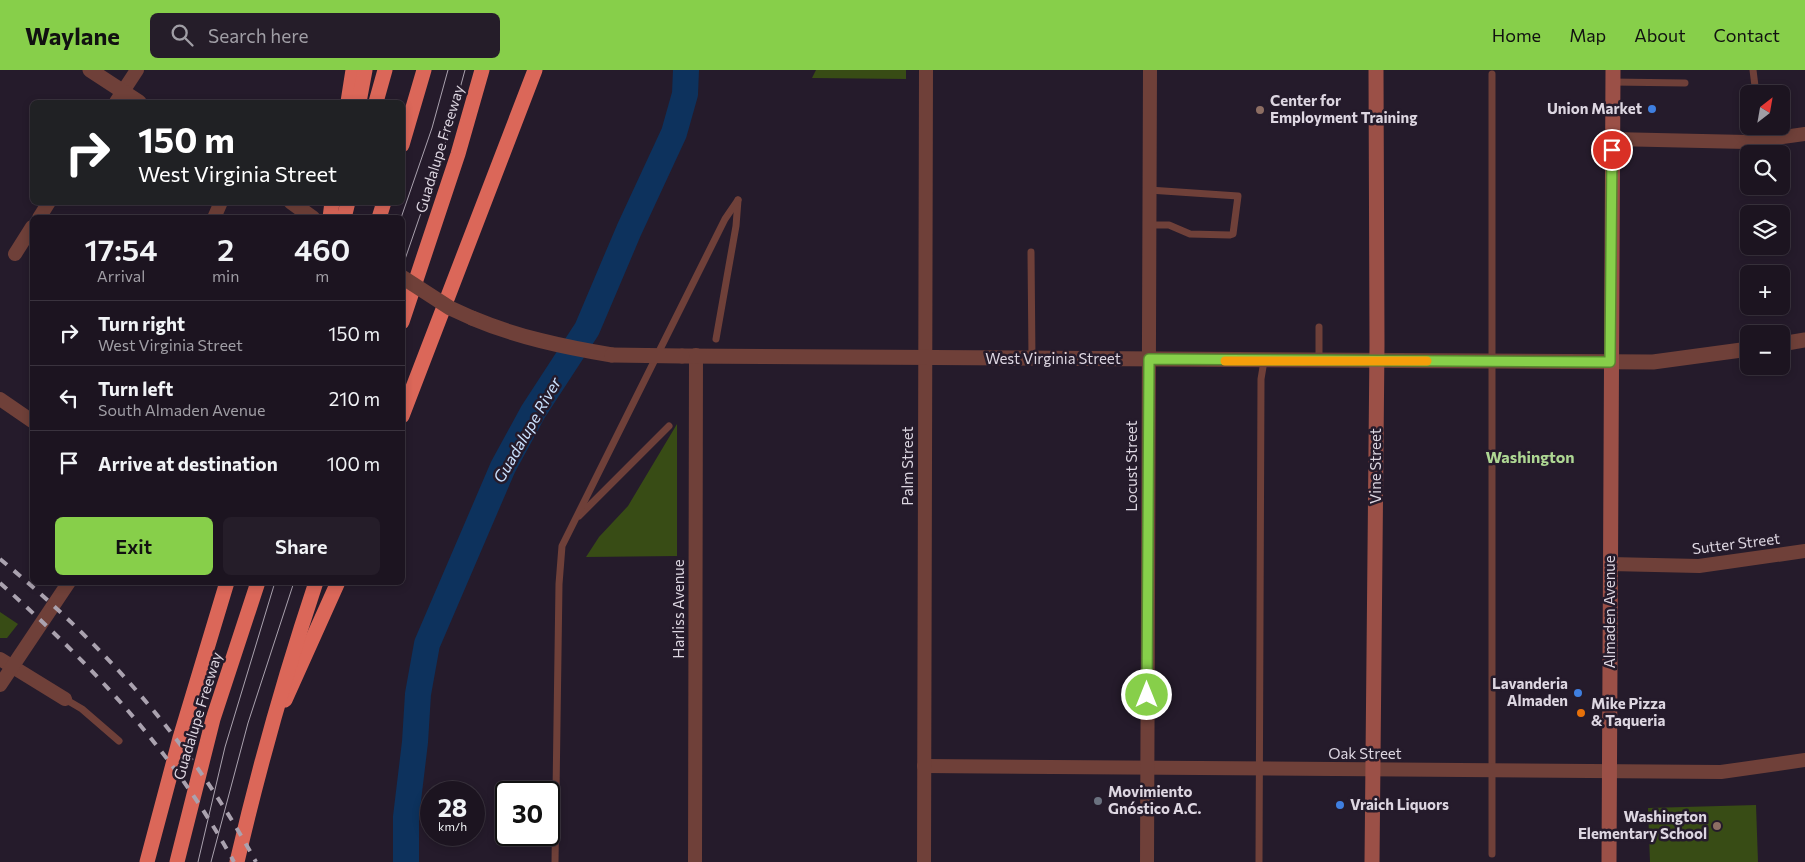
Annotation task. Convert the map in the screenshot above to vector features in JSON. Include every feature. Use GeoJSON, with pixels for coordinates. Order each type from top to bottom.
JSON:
{"type":"FeatureCollection","features":[{"type":"Feature","properties":{"kind":"highway"},"geometry":{"type":"LineString","coordinates":[[348,100],[353,70]]}},
{"type":"Feature","properties":{"kind":"highway"},"geometry":{"type":"LineString","coordinates":[[359,100],[365,70]]}},
{"type":"Feature","properties":{"kind":"highway"},"geometry":{"type":"LineString","coordinates":[[377,100],[385,70]]}},
{"type":"Feature","properties":{"kind":"highway"},"geometry":{"type":"LineString","coordinates":[[405,135],[424,70]]}},
{"type":"Feature","properties":{"kind":"highway","name":"Guadalupe Freeway"},"geometry":{"type":"LineString","coordinates":[[405,313],[458,154],[482,70]]}},
{"type":"Feature","properties":{"kind":"highway"},"geometry":{"type":"LineString","coordinates":[[405,408],[535,70]]}},
{"type":"Feature","properties":{"kind":"highway"},"geometry":{"type":"LineString","coordinates":[[501,161],[544,70]]}},
{"type":"Feature","properties":{"kind":"highway"},"geometry":{"type":"LineString","coordinates":[[147,862],[180,738],[226,585]]}},
{"type":"Feature","properties":{"kind":"highway","name":"Guadalupe Freeway"},"geometry":{"type":"LineString","coordinates":[[177,862],[213,719],[257,585]]}},
{"type":"Feature","properties":{"kind":"highway"},"geometry":{"type":"LineString","coordinates":[[237,862],[266,740],[285,673],[315,585]]}},
{"type":"Feature","properties":{"kind":"highway"},"geometry":{"type":"LineString","coordinates":[[266,740],[337,585]]}},
{"type":"Feature","properties":{"kind":"main road","name":"Vine Street"},"geometry":{"type":"LineString","coordinates":[[1372,862],[1376,70]]}},
{"type":"Feature","properties":{"kind":"main road","name":"Almaden Avenue"},"geometry":{"type":"LineString","coordinates":[[1609,862],[1610,362],[1613,76]]}},
{"type":"Feature","properties":{"kind":"street"},"geometry":{"type":"LineString","coordinates":[[90,70],[119,97],[138,70]]}},
{"type":"Feature","properties":{"kind":"street","name":"Palm Street"},"geometry":{"type":"LineString","coordinates":[[924,862],[926,70]]}},
{"type":"Feature","properties":{"kind":"street","name":"Locust Street"},"geometry":{"type":"LineString","coordinates":[[1147,862],[1150,70]]}},
{"type":"Feature","properties":{"kind":"street"},"geometry":{"type":"LineString","coordinates":[[1612,139],[1740,134]]}},
{"type":"Feature","properties":{"kind":"street"},"geometry":{"type":"LineString","coordinates":[[1790,134],[1805,134]]}},
{"type":"Feature","properties":{"kind":"street"},"geometry":{"type":"LineString","coordinates":[[295,205],[309,215]]}},
{"type":"Feature","properties":{"kind":"street"},"geometry":{"type":"LineString","coordinates":[[15,254],[30,230]]}},
{"type":"Feature","properties":{"kind":"street","name":"West Virginia Street"},"geometry":{"type":"LineString","coordinates":[[405,279],[443,303],[472,318],[502,330],[538,340],[612,355],[1032,360],[1654,362],[1740,349]]}},
{"type":"Feature","properties":{"kind":"street"},"geometry":{"type":"LineString","coordinates":[[1790,342],[1805,340]]}},
{"type":"Feature","properties":{"kind":"street","name":"Harliss Avenue"},"geometry":{"type":"LineString","coordinates":[[689,356],[695,862]]}},
{"type":"Feature","properties":{"kind":"street"},"geometry":{"type":"LineString","coordinates":[[0,399],[30,420]]}},
{"type":"Feature","properties":{"kind":"street","name":"Sutter Street"},"geometry":{"type":"LineString","coordinates":[[1610,564],[1699,566],[1805,551]]}},
{"type":"Feature","properties":{"kind":"street"},"geometry":{"type":"LineString","coordinates":[[0,685],[67,585]]}},
{"type":"Feature","properties":{"kind":"street"},"geometry":{"type":"LineString","coordinates":[[0,659],[65,699]]}},
{"type":"Feature","properties":{"kind":"street","name":"Oak Street"},"geometry":{"type":"LineString","coordinates":[[924,766],[1373,771],[1721,772],[1805,760]]}},
{"type":"Feature","properties":{"kind":"lane"},"geometry":{"type":"LineString","coordinates":[[1753,70],[1755,85]]}},
{"type":"Feature","properties":{"kind":"lane"},"geometry":{"type":"LineString","coordinates":[[1492,74],[1492,854]]}},
{"type":"Feature","properties":{"kind":"lane"},"geometry":{"type":"LineString","coordinates":[[1613,76],[1685,83]]}},
{"type":"Feature","properties":{"kind":"lane"},"geometry":{"type":"LineString","coordinates":[[1149,190],[1238,196],[1235,226],[1233,234],[1230,235],[1190,234],[1169,225],[1149,225]]}},
{"type":"Feature","properties":{"kind":"lane"},"geometry":{"type":"LineString","coordinates":[[555,862],[559,584],[562,546],[725,219],[738,200],[736,226],[716,339]]}},
{"type":"Feature","properties":{"kind":"lane"},"geometry":{"type":"LineString","coordinates":[[1031,252],[1032,360]]}},
{"type":"Feature","properties":{"kind":"lane"},"geometry":{"type":"LineString","coordinates":[[1319,327],[1319,361]]}},
{"type":"Feature","properties":{"kind":"lane"},"geometry":{"type":"LineString","coordinates":[[1259,862],[1260,388],[1264,361]]}},
{"type":"Feature","properties":{"kind":"lane"},"geometry":{"type":"LineString","coordinates":[[573,522],[669,426]]}},
{"type":"Feature","properties":{"kind":"lane"},"geometry":{"type":"LineString","coordinates":[[65,699],[82,709],[119,741]]}},
{"type":"Feature","properties":{"kind":"green space"},"geometry":{"type":"Polygon","coordinates":[[[816,70],[906,70],[906,79],[812,78],[816,70]]]}},
{"type":"Feature","properties":{"kind":"green space"},"geometry":{"type":"Polygon","coordinates":[[[677,424],[677,556],[586,557],[599,537],[628,506],[677,424]]]}},
{"type":"Feature","properties":{"kind":"green space"},"geometry":{"type":"Polygon","coordinates":[[[0,612],[18,624],[7,638],[0,638],[0,612]]]}},
{"type":"Feature","properties":{"kind":"green space"},"geometry":{"type":"Polygon","coordinates":[[[1756,805],[1758,862],[1650,862],[1648,808],[1756,805]]]}},
{"type":"Feature","properties":{"kind":"waterway","name":"Guadalupe River"},"geometry":{"type":"LineString","coordinates":[[406,862],[406,817],[415,742],[418,694],[427,644],[503,467],[533,412],[587,329],[629,230],[674,133],[685,94],[686,70]]}},
{"type":"Feature","properties":{"kind":"tram line"},"geometry":{"type":"LineString","coordinates":[[402,215],[432,128],[448,70]]}},
{"type":"Feature","properties":{"kind":"tram line"},"geometry":{"type":"LineString","coordinates":[[405,259],[446,140],[465,70]]}},
{"type":"Feature","properties":{"kind":"tram line"},"geometry":{"type":"LineString","coordinates":[[198,862],[225,747],[274,585]]}},
{"type":"Feature","properties":{"kind":"tram line"},"geometry":{"type":"LineString","coordinates":[[211,862],[248,723],[293,585]]}},
{"type":"Feature","properties":{"kind":"railway"},"geometry":{"type":"LineString","coordinates":[[0,559],[75,626],[143,698],[203,776],[256,862]]}},
{"type":"Feature","properties":{"kind":"railway"},"geometry":{"type":"LineString","coordinates":[[0,583],[68,646],[129,712],[185,783],[234,862]]}},
{"type":"Feature","properties":{"kind":"slow traffic"},"geometry":{"type":"LineString","coordinates":[[1225,361],[1427,361]]}},
{"type":"Feature","properties":{"kind":"place","name":"Union Market"},"geometry":{"type":"Point","coordinates":[1652,109]}},
{"type":"Feature","properties":{"kind":"place","name":"Center for Employment Training"},"geometry":{"type":"Point","coordinates":[1260,110]}},
{"type":"Feature","properties":{"kind":"place","name":"Lavanderia Almaden"},"geometry":{"type":"Point","coordinates":[1578,693]}},
{"type":"Feature","properties":{"kind":"place","name":"Mike Pizza & Taqueria"},"geometry":{"type":"Point","coordinates":[1581,713]}},
{"type":"Feature","properties":{"kind":"place","name":"Movimiento Gnóstico A.C."},"geometry":{"type":"Point","coordinates":[1098,801]}},
{"type":"Feature","properties":{"kind":"place","name":"Vraich Liquors"},"geometry":{"type":"Point","coordinates":[1340,805]}},
{"type":"Feature","properties":{"kind":"place","name":"Washington Elementary School"},"geometry":{"type":"Point","coordinates":[1717,826]}},
{"type":"Feature","properties":{"kind":"district","name":"Washington"},"geometry":{"type":"Point","coordinates":[1530,457]}},
{"type":"Feature","properties":{"kind":"route"},"geometry":{"type":"LineString","coordinates":[[1147,695],[1149,359],[1610,362],[1612,150]]}}]}
